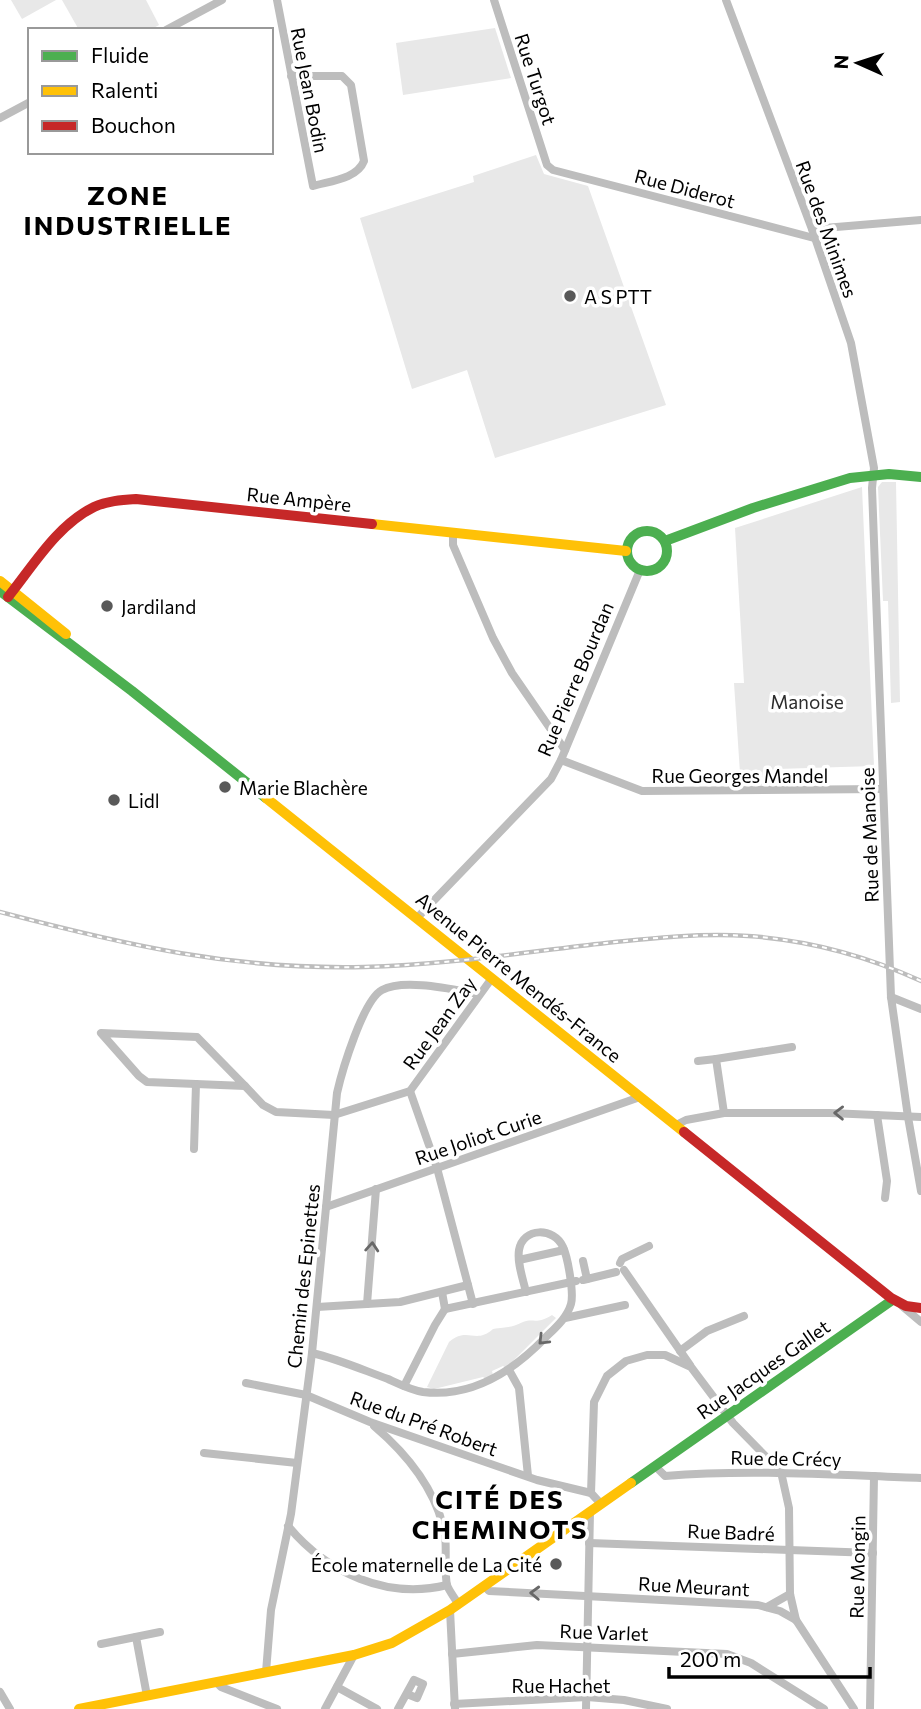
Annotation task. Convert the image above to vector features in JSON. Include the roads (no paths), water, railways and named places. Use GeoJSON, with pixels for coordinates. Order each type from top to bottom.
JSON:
{"type":"FeatureCollection","features":[{"type":"Feature","properties":{"kind":"main road"},"geometry":{"type":"LineString","coordinates":[[665,541],[850,478],[901,474],[921,477]]}},
{"type":"Feature","properties":{"kind":"main road","name":"Rue Ampère"},"geometry":{"type":"LineString","coordinates":[[10,595],[57,536],[83,514],[107,502],[136,499],[626,551]]}},
{"type":"Feature","properties":{"kind":"main road"},"geometry":{"type":"LineString","coordinates":[[644,530],[657,533],[665,541],[667,553],[662,564],[652,570],[640,570],[629,561],[626,551],[631,538],[644,530]]}},
{"type":"Feature","properties":{"kind":"main road","name":"Avenue Pierre Mendés-France"},"geometry":{"type":"LineString","coordinates":[[0,581],[10,595],[96,658],[122,683],[676,1125],[875,1285],[891,1301],[902,1306],[921,1308]]}},
{"type":"Feature","properties":{"kind":"main road","name":"Rue Jacques Gallet"},"geometry":{"type":"LineString","coordinates":[[79,1709],[354,1655],[392,1643],[454,1607],[891,1301]]}},
{"type":"Feature","properties":{"kind":"street"},"geometry":{"type":"LineString","coordinates":[[170,28],[222,0]]}},
{"type":"Feature","properties":{"kind":"street","name":"Rue Jean Bodin"},"geometry":{"type":"LineString","coordinates":[[277,0],[291,76],[313,186],[355,174],[364,161],[351,85],[342,76],[291,76]]}},
{"type":"Feature","properties":{"kind":"street","name":"Rue Turgot"},"geometry":{"type":"LineString","coordinates":[[494,0],[549,167]]}},
{"type":"Feature","properties":{"kind":"street","name":"Rue des Minimes"},"geometry":{"type":"LineString","coordinates":[[726,0],[851,343],[874,468],[873,475]]}},
{"type":"Feature","properties":{"kind":"street"},"geometry":{"type":"LineString","coordinates":[[0,118],[28,103]]}},
{"type":"Feature","properties":{"kind":"street","name":"Rue Diderot"},"geometry":{"type":"LineString","coordinates":[[549,167],[813,233],[921,220]]}},
{"type":"Feature","properties":{"kind":"street","name":"Rue de Manoise"},"geometry":{"type":"LineString","coordinates":[[873,475],[891,997],[921,1191]]}},
{"type":"Feature","properties":{"kind":"street"},"geometry":{"type":"LineString","coordinates":[[453,532],[453,545],[493,638],[512,673],[565,750]]}},
{"type":"Feature","properties":{"kind":"street","name":"Rue Pierre Bourdan"},"geometry":{"type":"LineString","coordinates":[[417,918],[551,779],[640,570]]}},
{"type":"Feature","properties":{"kind":"street","name":"Rue Georges Mandel"},"geometry":{"type":"LineString","coordinates":[[561,760],[642,792],[883,789]]}},
{"type":"Feature","properties":{"kind":"street","name":"Rue Jean Zay"},"geometry":{"type":"LineString","coordinates":[[334,1115],[410,1091],[492,978]]}},
{"type":"Feature","properties":{"kind":"street","name":"Chemin des Epinettes"},"geometry":{"type":"LineString","coordinates":[[266,1672],[271,1610],[288,1526],[312,1353],[334,1115],[340,1078],[351,1042],[379,991],[386,988],[421,985],[479,994]]}},
{"type":"Feature","properties":{"kind":"street"},"geometry":{"type":"LineString","coordinates":[[891,997],[921,1009]]}},
{"type":"Feature","properties":{"kind":"street"},"geometry":{"type":"LineString","coordinates":[[245,1086],[143,1080],[101,1033],[197,1037],[245,1086],[263,1105],[276,1112],[334,1115]]}},
{"type":"Feature","properties":{"kind":"street"},"geometry":{"type":"LineString","coordinates":[[698,1061],[792,1047]]}},
{"type":"Feature","properties":{"kind":"street"},"geometry":{"type":"LineString","coordinates":[[716,1059],[724,1114]]}},
{"type":"Feature","properties":{"kind":"street"},"geometry":{"type":"LineString","coordinates":[[194,1149],[196,1084]]}},
{"type":"Feature","properties":{"kind":"street"},"geometry":{"type":"LineString","coordinates":[[410,1091],[437,1168],[472,1304]]}},
{"type":"Feature","properties":{"kind":"street","name":"Rue Joliot Curie"},"geometry":{"type":"LineString","coordinates":[[326,1207],[640,1097]]}},
{"type":"Feature","properties":{"kind":"street"},"geometry":{"type":"LineString","coordinates":[[676,1125],[686,1120],[724,1114],[921,1116]]}},
{"type":"Feature","properties":{"kind":"street"},"geometry":{"type":"LineString","coordinates":[[877,1115],[887,1181],[885,1198]]}},
{"type":"Feature","properties":{"kind":"street"},"geometry":{"type":"LineString","coordinates":[[367,1304],[376,1189]]}},
{"type":"Feature","properties":{"kind":"street"},"geometry":{"type":"LineString","coordinates":[[526,1292],[519,1260],[523,1241],[535,1232],[555,1237],[579,1280]]}},
{"type":"Feature","properties":{"kind":"street"},"geometry":{"type":"LineString","coordinates":[[649,1246],[622,1259],[620,1268],[727,1416],[781,1472],[789,1508],[790,1594],[796,1620],[854,1709]]}},
{"type":"Feature","properties":{"kind":"street"},"geometry":{"type":"LineString","coordinates":[[519,1260],[564,1250]]}},
{"type":"Feature","properties":{"kind":"street"},"geometry":{"type":"LineString","coordinates":[[312,1353],[342,1361],[421,1392],[457,1390],[489,1381],[509,1370],[565,1318],[583,1261]]}},
{"type":"Feature","properties":{"kind":"street"},"geometry":{"type":"LineString","coordinates":[[445,1310],[579,1280],[620,1268]]}},
{"type":"Feature","properties":{"kind":"street"},"geometry":{"type":"LineString","coordinates":[[317,1307],[400,1302],[468,1285]]}},
{"type":"Feature","properties":{"kind":"street"},"geometry":{"type":"LineString","coordinates":[[404,1386],[445,1310],[442,1292]]}},
{"type":"Feature","properties":{"kind":"street"},"geometry":{"type":"LineString","coordinates":[[565,1318],[625,1305]]}},
{"type":"Feature","properties":{"kind":"street"},"geometry":{"type":"LineString","coordinates":[[902,1306],[921,1322]]}},
{"type":"Feature","properties":{"kind":"street"},"geometry":{"type":"LineString","coordinates":[[601,1504],[591,1493],[593,1402],[607,1376],[634,1358],[665,1355],[707,1331],[744,1316]]}},
{"type":"Feature","properties":{"kind":"street"},"geometry":{"type":"LineString","coordinates":[[665,1355],[691,1367]]}},
{"type":"Feature","properties":{"kind":"street"},"geometry":{"type":"LineString","coordinates":[[509,1370],[519,1388],[528,1476]]}},
{"type":"Feature","properties":{"kind":"street","name":"Rue du Pré Robert"},"geometry":{"type":"LineString","coordinates":[[246,1383],[306,1395],[370,1422],[528,1476],[591,1493]]}},
{"type":"Feature","properties":{"kind":"street"},"geometry":{"type":"LineString","coordinates":[[370,1422],[396,1444],[425,1484],[438,1509],[445,1535],[447,1585],[454,1607],[454,1707]]}},
{"type":"Feature","properties":{"kind":"street"},"geometry":{"type":"LineString","coordinates":[[204,1453],[297,1463]]}},
{"type":"Feature","properties":{"kind":"street","name":"Rue de Crécy"},"geometry":{"type":"LineString","coordinates":[[654,1466],[665,1476],[713,1472],[781,1472],[921,1478]]}},
{"type":"Feature","properties":{"kind":"street","name":"Rue Mongin"},"geometry":{"type":"LineString","coordinates":[[854,1709],[870,1704],[874,1476]]}},
{"type":"Feature","properties":{"kind":"street"},"geometry":{"type":"LineString","coordinates":[[586,1709],[590,1512]]}},
{"type":"Feature","properties":{"kind":"street"},"geometry":{"type":"LineString","coordinates":[[288,1526],[300,1541],[333,1567],[377,1586],[430,1590],[447,1585]]}},
{"type":"Feature","properties":{"kind":"street","name":"Rue Badré"},"geometry":{"type":"LineString","coordinates":[[589,1543],[873,1553]]}},
{"type":"Feature","properties":{"kind":"street","name":"Rue Meurant"},"geometry":{"type":"LineString","coordinates":[[484,1586],[489,1591],[758,1605],[780,1611],[796,1620]]}},
{"type":"Feature","properties":{"kind":"street"},"geometry":{"type":"LineString","coordinates":[[766,1607],[790,1594]]}},
{"type":"Feature","properties":{"kind":"street"},"geometry":{"type":"LineString","coordinates":[[101,1644],[160,1632]]}},
{"type":"Feature","properties":{"kind":"street"},"geometry":{"type":"LineString","coordinates":[[136,1637],[147,1696]]}},
{"type":"Feature","properties":{"kind":"street","name":"Rue Varlet"},"geometry":{"type":"LineString","coordinates":[[452,1654],[537,1646],[708,1652],[736,1656],[824,1709]]}},
{"type":"Feature","properties":{"kind":"street"},"geometry":{"type":"LineString","coordinates":[[325,1709],[354,1655]]}},
{"type":"Feature","properties":{"kind":"street"},"geometry":{"type":"LineString","coordinates":[[216,1682],[221,1687],[277,1709]]}},
{"type":"Feature","properties":{"kind":"street"},"geometry":{"type":"LineString","coordinates":[[337,1687],[377,1709]]}},
{"type":"Feature","properties":{"kind":"street"},"geometry":{"type":"LineString","coordinates":[[0,1692],[10,1709]]}},
{"type":"Feature","properties":{"kind":"street"},"geometry":{"type":"LineString","coordinates":[[398,1709],[407,1694]]}},
{"type":"Feature","properties":{"kind":"street","name":"Rue Hachet"},"geometry":{"type":"LineString","coordinates":[[454,1707],[540,1698],[587,1697],[624,1700],[667,1709]]}},
{"type":"Feature","properties":{"kind":"railway"},"geometry":{"type":"LineString","coordinates":[[0,912],[136,945],[224,960],[269,964],[316,967],[394,966],[641,939],[730,935],[792,941],[836,951],[921,981]]}},
{"type":"Feature","properties":{"kind":"place","name":"A S PTT"},"geometry":{"type":"Point","coordinates":[570,296]}},
{"type":"Feature","properties":{"kind":"place","name":"Jardiland"},"geometry":{"type":"Point","coordinates":[107,606]}},
{"type":"Feature","properties":{"kind":"place","name":"Marie Blachère"},"geometry":{"type":"Point","coordinates":[225,787]}},
{"type":"Feature","properties":{"kind":"place","name":"Lidl"},"geometry":{"type":"Point","coordinates":[114,800]}},
{"type":"Feature","properties":{"kind":"place","name":"École maternelle de La Cité"},"geometry":{"type":"Point","coordinates":[556,1564]}},
{"type":"Feature","properties":{"kind":"district","name":"ZONE INDUSTRIELLE"},"geometry":{"type":"Point","coordinates":[128,209]}},
{"type":"Feature","properties":{"kind":"district","name":"CITÉ DES CHEMINOTS"},"geometry":{"type":"Point","coordinates":[500,1513]}},
{"type":"Feature","properties":{"kind":"park label","name":"Manoise"},"geometry":{"type":"Point","coordinates":[807,701]}}]}
